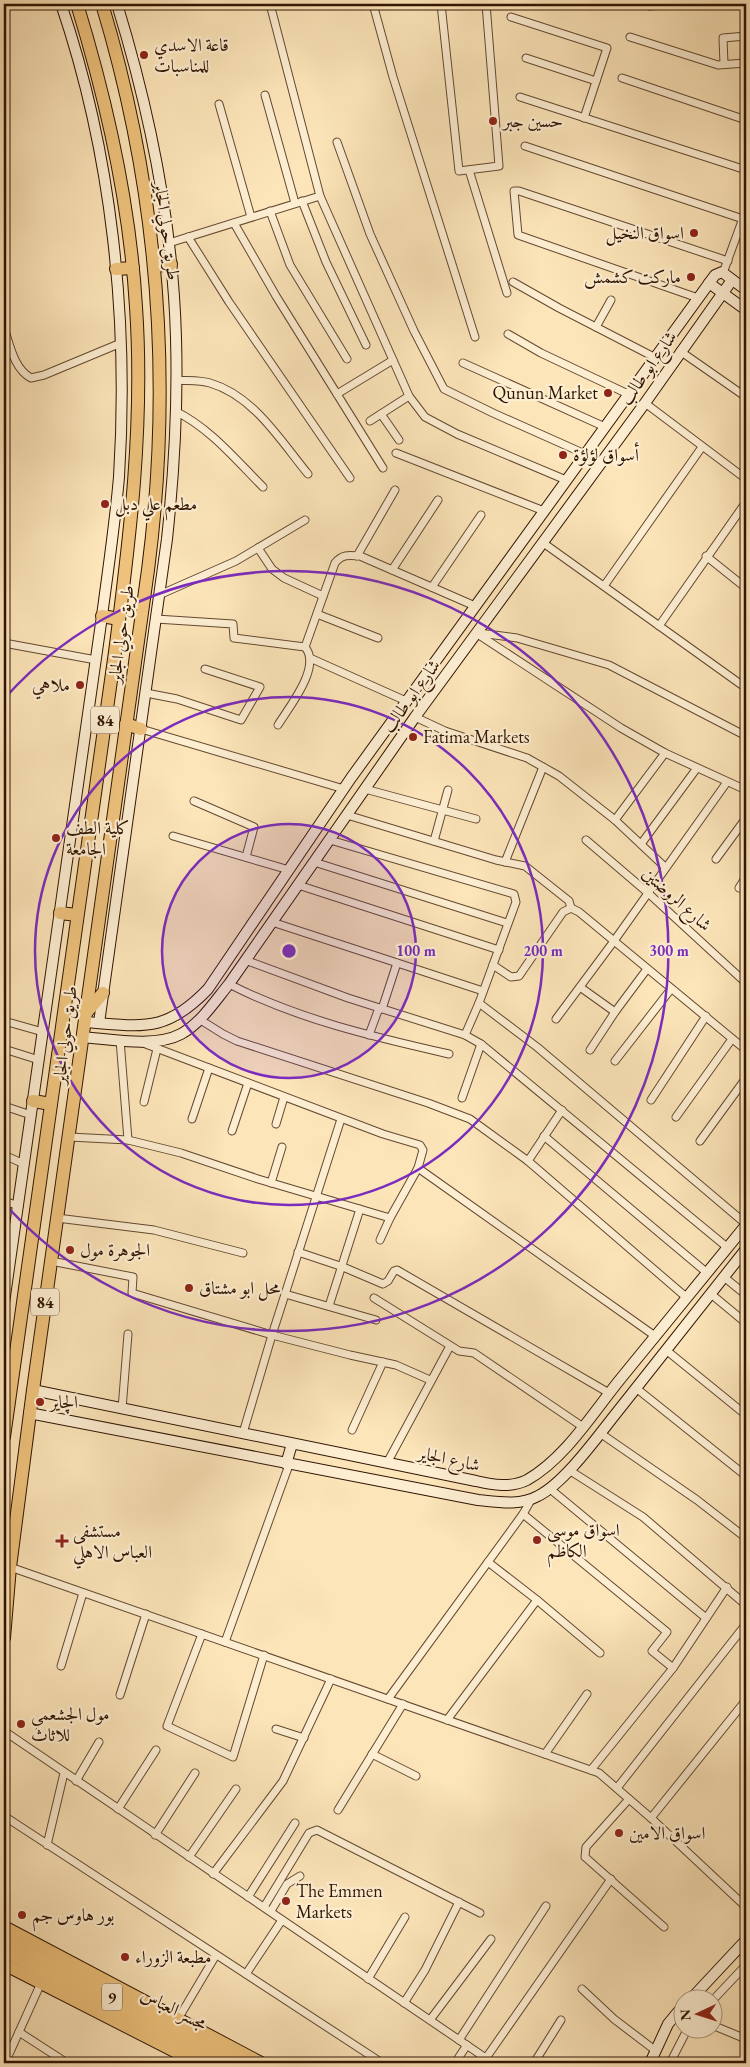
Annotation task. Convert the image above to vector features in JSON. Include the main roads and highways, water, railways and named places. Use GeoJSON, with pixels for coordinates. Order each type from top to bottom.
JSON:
{"type":"FeatureCollection","features":[{"type":"Feature","properties":{"kind":"highway","name":"طريق حولي الجاير"},"geometry":{"type":"LineString","coordinates":[[4,1437],[7,1390],[51,1104],[132,514],[138,363],[133,268],[114,150],[102,94],[77,4]]}},
{"type":"Feature","properties":{"kind":"highway","name":"طريق حولي الجاير"},"geometry":{"type":"LineString","coordinates":[[10,1568],[33,1390],[70,1137],[82,1037],[152,541],[159,461],[160,364],[155,266],[142,173],[126,89],[102,4]]}},
{"type":"Feature","properties":{"kind":"highway"},"geometry":{"type":"LineString","coordinates":[[155,266],[171,264]]}},
{"type":"Feature","properties":{"kind":"highway"},"geometry":{"type":"LineString","coordinates":[[116,269],[133,268]]}},
{"type":"Feature","properties":{"kind":"highway"},"geometry":{"type":"LineString","coordinates":[[138,363],[142,368],[149,370],[155,369],[160,364]]}},
{"type":"Feature","properties":{"kind":"highway"},"geometry":{"type":"LineString","coordinates":[[137,410],[149,404],[155,406],[160,411]]}},
{"type":"Feature","properties":{"kind":"highway"},"geometry":{"type":"LineString","coordinates":[[102,616],[119,619]]}},
{"type":"Feature","properties":{"kind":"highway"},"geometry":{"type":"LineString","coordinates":[[126,724],[141,729]]}},
{"type":"Feature","properties":{"kind":"highway"},"geometry":{"type":"LineString","coordinates":[[60,913],[77,915]]}},
{"type":"Feature","properties":{"kind":"highway"},"geometry":{"type":"LineString","coordinates":[[85,1018],[103,993]]}},
{"type":"Feature","properties":{"kind":"highway"},"geometry":{"type":"LineString","coordinates":[[33,1101],[51,1104]]}},
{"type":"Feature","properties":{"kind":"highway"},"geometry":{"type":"LineString","coordinates":[[4,1638],[10,1568]]}},
{"type":"Feature","properties":{"kind":"highway","name":"84"},"geometry":{"type":"LineString","coordinates":[[4,1588],[10,1568]]}},
{"type":"Feature","properties":{"kind":"highway"},"geometry":{"type":"LineString","coordinates":[[4,1927],[261,2063]]}},
{"type":"Feature","properties":{"kind":"highway","name":"مجسر العباس"},"geometry":{"type":"LineString","coordinates":[[4,1940],[219,2059]]}},
{"type":"Feature","properties":{"kind":"highway","name":"مجسر العباس"},"geometry":{"type":"LineString","coordinates":[[4,1951],[219,2059]]}},
{"type":"Feature","properties":{"kind":"highway"},"geometry":{"type":"LineString","coordinates":[[4,1964],[198,2063]]}},
{"type":"Feature","properties":{"kind":"highway","name":"9"},"geometry":{"type":"LineString","coordinates":[[219,2059],[256,2063]]}},
{"type":"Feature","properties":{"kind":"place","name":"قاعة الاسدي للمناسبات"},"geometry":{"type":"Point","coordinates":[144,55]}},
{"type":"Feature","properties":{"kind":"place","name":"حسين جبر"},"geometry":{"type":"Point","coordinates":[493,121]}},
{"type":"Feature","properties":{"kind":"place","name":"اسواق النخيل"},"geometry":{"type":"Point","coordinates":[694,233]}},
{"type":"Feature","properties":{"kind":"place","name":"ماركت كشمش"},"geometry":{"type":"Point","coordinates":[691,277]}},
{"type":"Feature","properties":{"kind":"place","name":"Qunun Market"},"geometry":{"type":"Point","coordinates":[608,393]}},
{"type":"Feature","properties":{"kind":"place","name":"أسواق لؤلؤة"},"geometry":{"type":"Point","coordinates":[563,455]}},
{"type":"Feature","properties":{"kind":"place","name":"مطعم علي دبل"},"geometry":{"type":"Point","coordinates":[105,504]}},
{"type":"Feature","properties":{"kind":"place","name":"ملاهي"},"geometry":{"type":"Point","coordinates":[80,685]}},
{"type":"Feature","properties":{"kind":"place","name":"Fatima Markets"},"geometry":{"type":"Point","coordinates":[413,737]}},
{"type":"Feature","properties":{"kind":"place","name":"كلية الطف الجامعة"},"geometry":{"type":"Point","coordinates":[56,838]}},
{"type":"Feature","properties":{"kind":"place","name":"الجوهرة مول"},"geometry":{"type":"Point","coordinates":[70,1250]}},
{"type":"Feature","properties":{"kind":"place","name":"محل ابو مشتاق"},"geometry":{"type":"Point","coordinates":[189,1288]}},
{"type":"Feature","properties":{"kind":"place","name":"الچاير"},"geometry":{"type":"Point","coordinates":[40,1402]}},
{"type":"Feature","properties":{"kind":"place","name":"اسواق موسى الكاظم"},"geometry":{"type":"Point","coordinates":[537,1540]}},
{"type":"Feature","properties":{"kind":"place","name":"مستشفى العباس الاهلي"},"geometry":{"type":"Point","coordinates":[62,1541]}},
{"type":"Feature","properties":{"kind":"place","name":"مول الجشعمي للاثاث"},"geometry":{"type":"Point","coordinates":[21,1724]}},
{"type":"Feature","properties":{"kind":"place","name":"اسواق الامين"},"geometry":{"type":"Point","coordinates":[619,1833]}},
{"type":"Feature","properties":{"kind":"place","name":"The Emmen Markets"},"geometry":{"type":"Point","coordinates":[286,1901]}},
{"type":"Feature","properties":{"kind":"place","name":"بور هاوس جم"},"geometry":{"type":"Point","coordinates":[22,1915]}},
{"type":"Feature","properties":{"kind":"place","name":"مطبعة الزوراء"},"geometry":{"type":"Point","coordinates":[125,1957]}}]}
